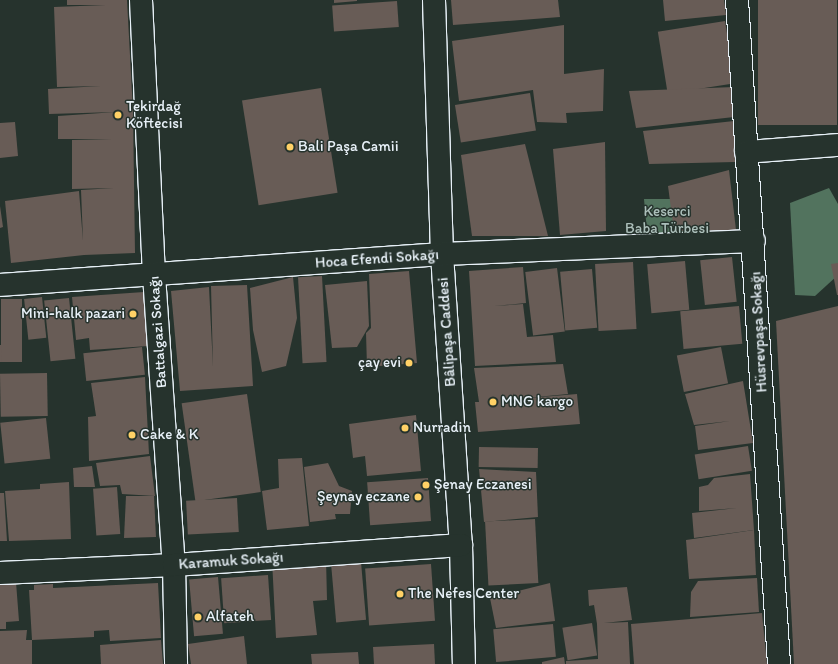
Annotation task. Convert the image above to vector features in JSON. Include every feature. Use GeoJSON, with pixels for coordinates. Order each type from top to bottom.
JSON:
{"type":"FeatureCollection","features":[{"type":"Feature","properties":{"kind":"street","name":"Battalgazi Sokağı"},"geometry":{"type":"LineString","coordinates":[[142,0],[154,275],[174,566],[176,664]]}},
{"type":"Feature","properties":{"kind":"street","name":"Bâlipaşa Caddesi"},"geometry":{"type":"LineString","coordinates":[[434,0],[442,254],[461,545],[464,664]]}},
{"type":"Feature","properties":{"kind":"street","name":"Hüsrevpaşa Sokağı"},"geometry":{"type":"LineString","coordinates":[[737,0],[746,152],[754,241],[778,664]]}},
{"type":"Feature","properties":{"kind":"street"},"geometry":{"type":"LineString","coordinates":[[746,152],[838,145]]}},
{"type":"Feature","properties":{"kind":"street","name":"Hoca Efendi Sokağı"},"geometry":{"type":"LineString","coordinates":[[0,285],[442,254],[754,241]]}},
{"type":"Feature","properties":{"kind":"street","name":"Karamuk Sokağı"},"geometry":{"type":"LineString","coordinates":[[0,573],[174,566],[461,545]]}},
{"type":"Feature","properties":{"kind":"green space"},"geometry":{"type":"Polygon","coordinates":[[[829,188],[838,204],[838,275],[815,296],[795,295],[790,203],[829,188]]]}},
{"type":"Feature","properties":{"kind":"green space","name":"Keserci Baba Türbesi"},"geometry":{"type":"Polygon","coordinates":[[[644,199],[693,199],[694,238],[648,242],[644,199]]]}},
{"type":"Feature","properties":{"kind":"building"},"geometry":{"type":"Polygon","coordinates":[[[67,0],[127,0],[133,111],[135,253],[84,255],[11,263],[5,201],[79,191],[83,241],[81,190],[114,188],[72,189],[72,140],[112,139],[58,139],[58,116],[116,112],[49,114],[48,89],[101,86],[57,87],[54,7],[106,5],[67,5],[67,0]]]}},
{"type":"Feature","properties":{"kind":"building"},"geometry":{"type":"Polygon","coordinates":[[[334,0],[357,0],[357,1],[334,3],[334,0]]]}},
{"type":"Feature","properties":{"kind":"building"},"geometry":{"type":"Polygon","coordinates":[[[451,0],[558,0],[560,17],[453,25],[451,0]]]}},
{"type":"Feature","properties":{"kind":"building"},"geometry":{"type":"Polygon","coordinates":[[[663,0],[724,0],[726,15],[665,21],[663,0]]]}},
{"type":"Feature","properties":{"kind":"building"},"geometry":{"type":"Polygon","coordinates":[[[758,0],[837,0],[837,125],[758,125],[758,0]]]}},
{"type":"Feature","properties":{"kind":"building"},"geometry":{"type":"Polygon","coordinates":[[[397,1],[399,27],[334,31],[332,6],[397,1]]]}},
{"type":"Feature","properties":{"kind":"building"},"geometry":{"type":"Polygon","coordinates":[[[725,21],[735,83],[668,94],[658,32],[725,21]]]}},
{"type":"Feature","properties":{"kind":"building"},"geometry":{"type":"Polygon","coordinates":[[[564,25],[564,74],[604,69],[603,111],[566,113],[567,123],[537,122],[533,90],[459,101],[452,41],[564,25]]]}},
{"type":"Feature","properties":{"kind":"building"},"geometry":{"type":"Polygon","coordinates":[[[734,87],[734,117],[636,128],[629,91],[734,87]]]}},
{"type":"Feature","properties":{"kind":"building","name":"Bali Paşa Camii"},"geometry":{"type":"Polygon","coordinates":[[[321,88],[338,193],[259,205],[242,101],[321,88]]]}},
{"type":"Feature","properties":{"kind":"building"},"geometry":{"type":"Polygon","coordinates":[[[530,93],[536,131],[461,142],[455,105],[530,93]]]}},
{"type":"Feature","properties":{"kind":"building"},"geometry":{"type":"Polygon","coordinates":[[[734,121],[735,162],[649,164],[643,131],[734,121]]]}},
{"type":"Feature","properties":{"kind":"building"},"geometry":{"type":"Polygon","coordinates":[[[15,122],[18,156],[0,158],[0,123],[15,122]]]}},
{"type":"Feature","properties":{"kind":"building"},"geometry":{"type":"Polygon","coordinates":[[[605,142],[606,231],[560,235],[553,149],[605,142]]]}},
{"type":"Feature","properties":{"kind":"building"},"geometry":{"type":"Polygon","coordinates":[[[525,144],[548,236],[472,236],[461,155],[525,144]]]}},
{"type":"Feature","properties":{"kind":"building"},"geometry":{"type":"Polygon","coordinates":[[[729,170],[736,230],[674,231],[668,186],[729,170]]]}},
{"type":"Feature","properties":{"kind":"building"},"geometry":{"type":"Polygon","coordinates":[[[0,206],[3,227],[0,228],[0,206]]]}},
{"type":"Feature","properties":{"kind":"building"},"geometry":{"type":"Polygon","coordinates":[[[732,257],[737,302],[705,305],[700,260],[732,257]]]}},
{"type":"Feature","properties":{"kind":"building"},"geometry":{"type":"Polygon","coordinates":[[[685,261],[689,310],[651,313],[647,264],[685,261]]]}},
{"type":"Feature","properties":{"kind":"building"},"geometry":{"type":"Polygon","coordinates":[[[633,262],[637,329],[599,331],[595,264],[633,262]]]}},
{"type":"Feature","properties":{"kind":"building"},"geometry":{"type":"Polygon","coordinates":[[[838,263],[838,295],[837,295],[831,264],[838,263]]]}},
{"type":"Feature","properties":{"kind":"building"},"geometry":{"type":"Polygon","coordinates":[[[523,267],[526,303],[494,306],[523,304],[527,337],[553,335],[556,362],[475,366],[469,271],[523,267]]]}},
{"type":"Feature","properties":{"kind":"building"},"geometry":{"type":"Polygon","coordinates":[[[557,268],[565,332],[533,335],[525,272],[557,268]]]}},
{"type":"Feature","properties":{"kind":"building"},"geometry":{"type":"Polygon","coordinates":[[[592,269],[597,328],[565,331],[560,272],[592,269]]]}},
{"type":"Feature","properties":{"kind":"building"},"geometry":{"type":"Polygon","coordinates":[[[409,271],[417,363],[367,367],[366,333],[371,328],[369,274],[409,271]]]}},
{"type":"Feature","properties":{"kind":"building"},"geometry":{"type":"Polygon","coordinates":[[[322,276],[327,362],[303,363],[298,277],[322,276]]]}},
{"type":"Feature","properties":{"kind":"building"},"geometry":{"type":"Polygon","coordinates":[[[293,277],[297,318],[286,366],[262,372],[253,330],[250,288],[293,277]]]}},
{"type":"Feature","properties":{"kind":"building"},"geometry":{"type":"Polygon","coordinates":[[[367,281],[369,326],[357,347],[332,348],[325,285],[367,281]]]}},
{"type":"Feature","properties":{"kind":"building"},"geometry":{"type":"Polygon","coordinates":[[[247,285],[253,386],[180,391],[171,291],[209,287],[213,367],[211,286],[247,285]]]}},
{"type":"Feature","properties":{"kind":"building"},"geometry":{"type":"Polygon","coordinates":[[[144,292],[148,346],[90,350],[89,338],[76,340],[72,297],[144,292]]]}},
{"type":"Feature","properties":{"kind":"building"},"geometry":{"type":"Polygon","coordinates":[[[42,297],[46,338],[28,340],[24,299],[42,297]]]}},
{"type":"Feature","properties":{"kind":"building"},"geometry":{"type":"Polygon","coordinates":[[[69,298],[75,359],[51,361],[44,301],[69,298]]]}},
{"type":"Feature","properties":{"kind":"building"},"geometry":{"type":"Polygon","coordinates":[[[1,299],[22,299],[22,362],[1,362],[1,299]]]}},
{"type":"Feature","properties":{"kind":"building"},"geometry":{"type":"Polygon","coordinates":[[[739,306],[742,344],[684,349],[680,311],[739,306]]]}},
{"type":"Feature","properties":{"kind":"building"},"geometry":{"type":"Polygon","coordinates":[[[838,306],[838,664],[794,664],[776,321],[838,306]]]}},
{"type":"Feature","properties":{"kind":"building"},"geometry":{"type":"Polygon","coordinates":[[[1,345],[2,362],[0,362],[1,345]]]}},
{"type":"Feature","properties":{"kind":"building"},"geometry":{"type":"Polygon","coordinates":[[[142,347],[145,375],[86,381],[83,353],[142,347]]]}},
{"type":"Feature","properties":{"kind":"building"},"geometry":{"type":"Polygon","coordinates":[[[721,347],[728,383],[684,392],[677,356],[721,347]]]}},
{"type":"Feature","properties":{"kind":"building"},"geometry":{"type":"Polygon","coordinates":[[[563,364],[568,394],[504,400],[577,394],[580,424],[478,432],[475,402],[479,402],[474,368],[563,364]]]}},
{"type":"Feature","properties":{"kind":"building"},"geometry":{"type":"Polygon","coordinates":[[[47,373],[48,416],[1,417],[0,374],[47,373]]]}},
{"type":"Feature","properties":{"kind":"building"},"geometry":{"type":"Polygon","coordinates":[[[145,377],[149,454],[89,461],[88,417],[96,416],[91,383],[145,377]]]}},
{"type":"Feature","properties":{"kind":"building"},"geometry":{"type":"Polygon","coordinates":[[[743,381],[753,443],[698,450],[695,426],[730,421],[694,425],[685,394],[743,381]]]}},
{"type":"Feature","properties":{"kind":"building"},"geometry":{"type":"Polygon","coordinates":[[[247,394],[261,492],[195,501],[182,403],[247,394]]]}},
{"type":"Feature","properties":{"kind":"building"},"geometry":{"type":"Polygon","coordinates":[[[416,415],[421,471],[367,476],[365,456],[353,458],[349,424],[416,415]]]}},
{"type":"Feature","properties":{"kind":"building"},"geometry":{"type":"Polygon","coordinates":[[[46,418],[50,459],[5,464],[0,423],[46,418]]]}},
{"type":"Feature","properties":{"kind":"building"},"geometry":{"type":"Polygon","coordinates":[[[748,446],[752,471],[699,479],[695,454],[748,446]]]}},
{"type":"Feature","properties":{"kind":"building"},"geometry":{"type":"Polygon","coordinates":[[[479,447],[538,448],[538,468],[479,467],[479,447]]]}},
{"type":"Feature","properties":{"kind":"building"},"geometry":{"type":"Polygon","coordinates":[[[150,456],[155,496],[122,494],[120,485],[100,486],[96,463],[150,456]]]}},
{"type":"Feature","properties":{"kind":"building"},"geometry":{"type":"Polygon","coordinates":[[[302,458],[309,526],[267,530],[262,491],[279,488],[278,459],[302,458]]]}},
{"type":"Feature","properties":{"kind":"building"},"geometry":{"type":"Polygon","coordinates":[[[328,463],[339,486],[352,491],[350,514],[335,514],[336,519],[310,522],[304,467],[328,463]]]}},
{"type":"Feature","properties":{"kind":"building"},"geometry":{"type":"Polygon","coordinates":[[[92,466],[95,487],[74,487],[73,468],[92,466]]]}},
{"type":"Feature","properties":{"kind":"building"},"geometry":{"type":"Polygon","coordinates":[[[479,469],[536,472],[538,517],[484,522],[479,469]]]}},
{"type":"Feature","properties":{"kind":"building"},"geometry":{"type":"Polygon","coordinates":[[[750,474],[754,530],[694,538],[692,513],[737,508],[699,511],[699,487],[708,485],[714,478],[750,474]]]}},
{"type":"Feature","properties":{"kind":"building"},"geometry":{"type":"Polygon","coordinates":[[[428,478],[431,521],[370,525],[367,482],[428,478]]]}},
{"type":"Feature","properties":{"kind":"building"},"geometry":{"type":"Polygon","coordinates":[[[69,482],[71,539],[9,541],[5,491],[40,489],[40,484],[69,482]]]}},
{"type":"Feature","properties":{"kind":"building"},"geometry":{"type":"Polygon","coordinates":[[[117,487],[120,534],[96,536],[93,489],[117,487]]]}},
{"type":"Feature","properties":{"kind":"building"},"geometry":{"type":"Polygon","coordinates":[[[0,493],[4,493],[7,541],[0,541],[0,493]]]}},
{"type":"Feature","properties":{"kind":"building"},"geometry":{"type":"Polygon","coordinates":[[[126,496],[154,496],[156,537],[124,538],[126,496]]]}},
{"type":"Feature","properties":{"kind":"building"},"geometry":{"type":"Polygon","coordinates":[[[237,498],[239,532],[188,535],[186,501],[237,498]]]}},
{"type":"Feature","properties":{"kind":"building"},"geometry":{"type":"Polygon","coordinates":[[[535,519],[538,583],[488,586],[485,522],[535,519]]]}},
{"type":"Feature","properties":{"kind":"building"},"geometry":{"type":"Polygon","coordinates":[[[754,530],[756,575],[689,579],[686,540],[754,530]]]}},
{"type":"Feature","properties":{"kind":"building"},"geometry":{"type":"Polygon","coordinates":[[[326,558],[327,600],[313,601],[317,635],[276,638],[272,560],[326,558]]]}},
{"type":"Feature","properties":{"kind":"building"},"geometry":{"type":"Polygon","coordinates":[[[361,562],[366,620],[336,622],[331,565],[361,562]]]}},
{"type":"Feature","properties":{"kind":"building","name":"The Nefes Center"},"geometry":{"type":"Polygon","coordinates":[[[431,564],[435,621],[369,625],[365,569],[431,564]]]}},
{"type":"Feature","properties":{"kind":"building"},"geometry":{"type":"Polygon","coordinates":[[[268,575],[271,620],[224,623],[221,578],[268,575]]]}},
{"type":"Feature","properties":{"kind":"building"},"geometry":{"type":"Polygon","coordinates":[[[218,577],[223,634],[194,636],[189,580],[218,577]]]}},
{"type":"Feature","properties":{"kind":"building"},"geometry":{"type":"Polygon","coordinates":[[[757,578],[759,612],[690,617],[691,592],[698,581],[757,578]]]}},
{"type":"Feature","properties":{"kind":"building"},"geometry":{"type":"Polygon","coordinates":[[[16,582],[19,621],[6,622],[6,629],[0,629],[0,584],[16,582]]]}},
{"type":"Feature","properties":{"kind":"building"},"geometry":{"type":"Polygon","coordinates":[[[158,583],[161,638],[110,641],[109,630],[94,631],[94,637],[32,640],[29,590],[34,590],[34,585],[53,584],[53,588],[158,583]]]}},
{"type":"Feature","properties":{"kind":"building"},"geometry":{"type":"Polygon","coordinates":[[[550,583],[555,621],[496,628],[490,598],[550,583]]]}},
{"type":"Feature","properties":{"kind":"building"},"geometry":{"type":"Polygon","coordinates":[[[627,587],[632,620],[604,623],[628,622],[630,664],[566,664],[566,661],[598,659],[597,624],[594,605],[589,606],[588,590],[627,587]]]}},
{"type":"Feature","properties":{"kind":"building"},"geometry":{"type":"Polygon","coordinates":[[[762,613],[767,664],[634,664],[631,624],[762,613]]]}},
{"type":"Feature","properties":{"kind":"building"},"geometry":{"type":"Polygon","coordinates":[[[592,623],[597,656],[568,660],[562,628],[592,623]]]}},
{"type":"Feature","properties":{"kind":"building"},"geometry":{"type":"Polygon","coordinates":[[[553,624],[556,657],[496,662],[493,629],[553,624]]]}},
{"type":"Feature","properties":{"kind":"building"},"geometry":{"type":"Polygon","coordinates":[[[27,630],[26,640],[32,640],[32,664],[0,664],[0,631],[27,630]]]}},
{"type":"Feature","properties":{"kind":"building"},"geometry":{"type":"Polygon","coordinates":[[[244,636],[247,664],[191,664],[188,644],[244,636]]]}},
{"type":"Feature","properties":{"kind":"building"},"geometry":{"type":"Polygon","coordinates":[[[161,640],[163,664],[101,664],[100,645],[161,640]]]}},
{"type":"Feature","properties":{"kind":"building"},"geometry":{"type":"Polygon","coordinates":[[[434,644],[435,664],[374,664],[373,647],[434,644]]]}},
{"type":"Feature","properties":{"kind":"building"},"geometry":{"type":"Polygon","coordinates":[[[358,652],[359,664],[312,664],[311,654],[358,652]]]}},
{"type":"Feature","properties":{"kind":"building"},"geometry":{"type":"Polygon","coordinates":[[[564,657],[565,664],[542,664],[542,662],[564,657]]]}},
{"type":"Feature","properties":{"kind":"place","name":"Tekirdağ Köftecisi"},"geometry":{"type":"Point","coordinates":[118,115]}},
{"type":"Feature","properties":{"kind":"place","name":"Bali Paşa Camii"},"geometry":{"type":"Point","coordinates":[290,147]}},
{"type":"Feature","properties":{"kind":"place","name":"Mini-halk pazari"},"geometry":{"type":"Point","coordinates":[133,314]}},
{"type":"Feature","properties":{"kind":"place","name":"çay evi"},"geometry":{"type":"Point","coordinates":[409,363]}},
{"type":"Feature","properties":{"kind":"place","name":"MNG kargo"},"geometry":{"type":"Point","coordinates":[493,402]}},
{"type":"Feature","properties":{"kind":"place","name":"Nurradin"},"geometry":{"type":"Point","coordinates":[405,428]}},
{"type":"Feature","properties":{"kind":"place","name":"Cake & K"},"geometry":{"type":"Point","coordinates":[132,435]}},
{"type":"Feature","properties":{"kind":"place","name":"Şenay Eczanesi"},"geometry":{"type":"Point","coordinates":[426,485]}},
{"type":"Feature","properties":{"kind":"place","name":"Şeynay eczane"},"geometry":{"type":"Point","coordinates":[418,497]}},
{"type":"Feature","properties":{"kind":"place","name":"The Nefes Center"},"geometry":{"type":"Point","coordinates":[400,594]}},
{"type":"Feature","properties":{"kind":"place","name":"Alfateh"},"geometry":{"type":"Point","coordinates":[198,617]}}]}
